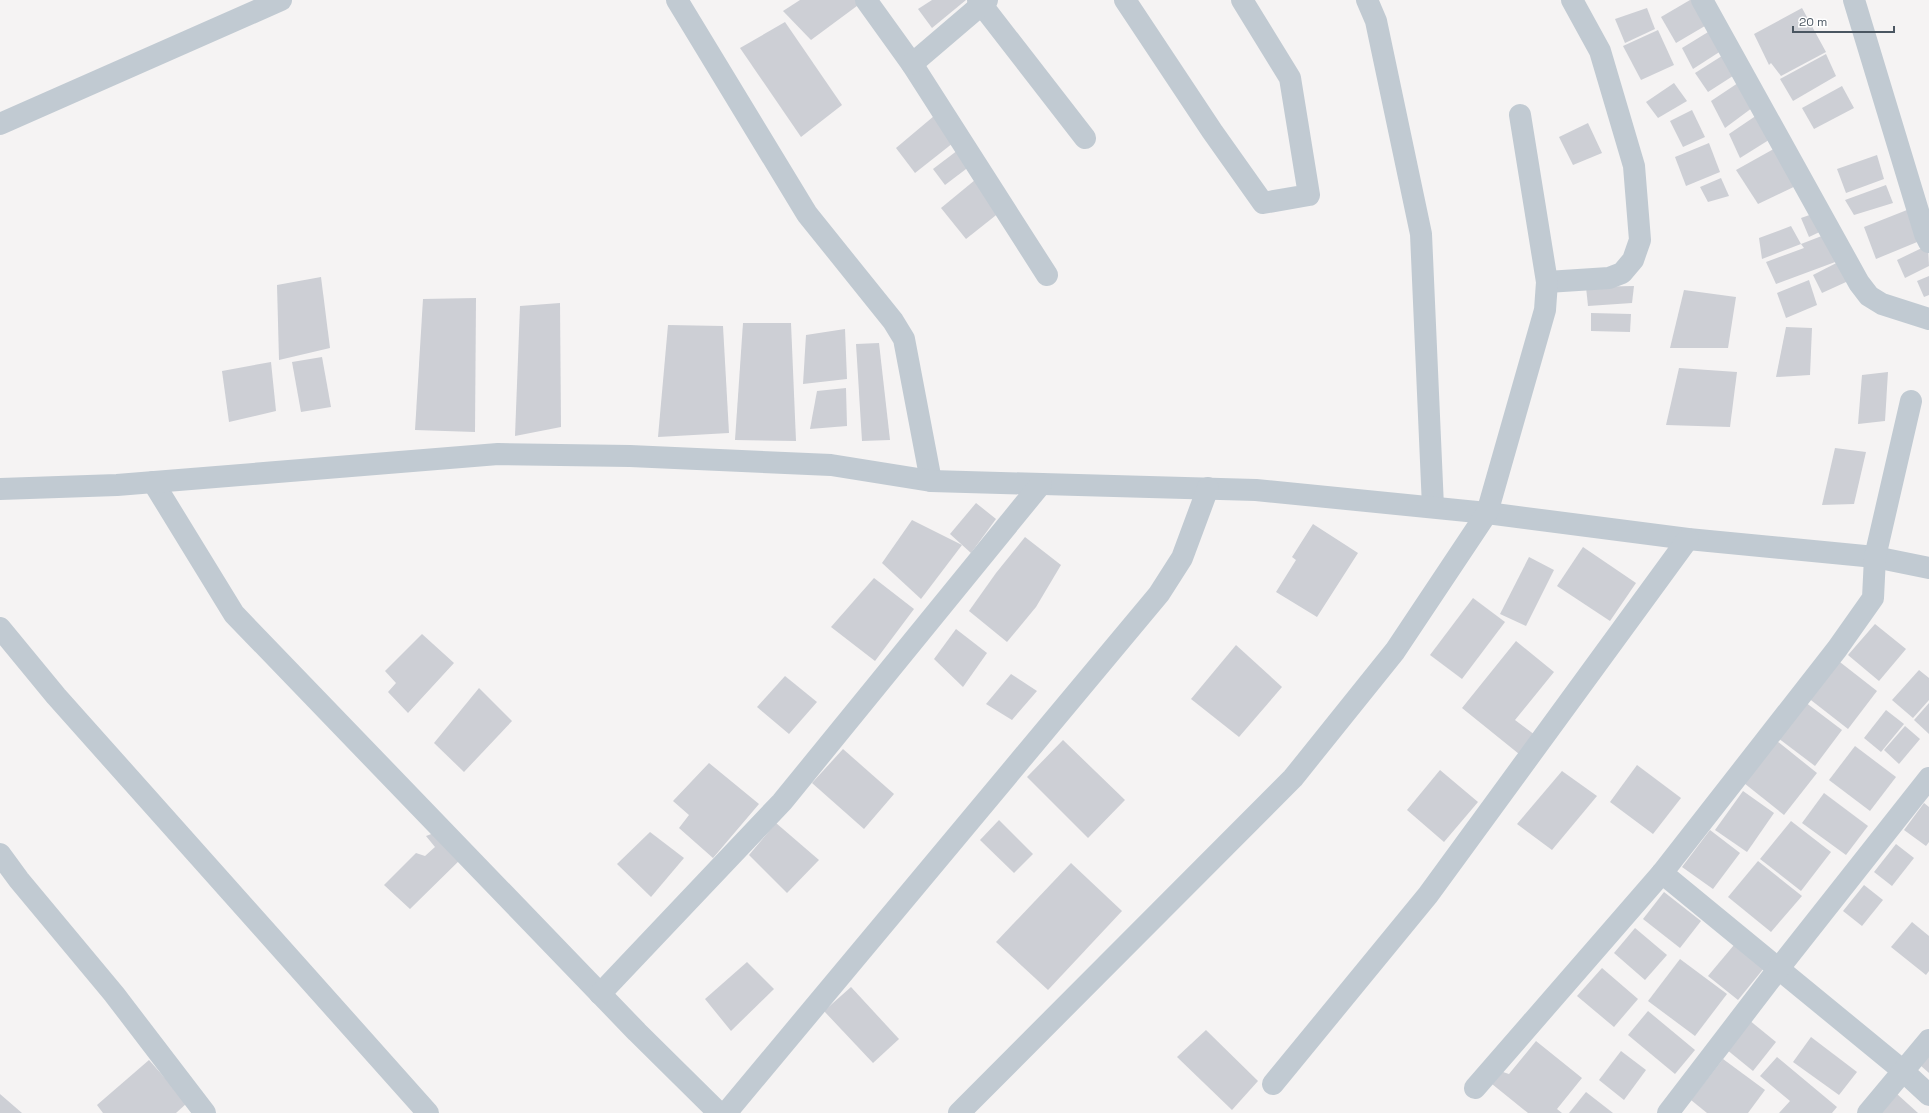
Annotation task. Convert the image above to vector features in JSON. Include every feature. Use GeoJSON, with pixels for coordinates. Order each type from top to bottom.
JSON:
{"type":"FeatureCollection","features":[{"type":"Feature","properties":{"kind":"street"},"geometry":{"type":"LineString","coordinates":[[0,124],[281,0]]}},
{"type":"Feature","properties":{"kind":"street"},"geometry":{"type":"LineString","coordinates":[[677,0],[806,214],[893,321],[904,339],[931,481]]}},
{"type":"Feature","properties":{"kind":"street"},"geometry":{"type":"LineString","coordinates":[[866,0],[912,64],[1047,275]]}},
{"type":"Feature","properties":{"kind":"street"},"geometry":{"type":"LineString","coordinates":[[1125,0],[1212,131],[1263,203],[1309,195],[1290,78],[1242,0]]}},
{"type":"Feature","properties":{"kind":"street"},"geometry":{"type":"LineString","coordinates":[[1367,0],[1376,21],[1421,234],[1433,508]]}},
{"type":"Feature","properties":{"kind":"street"},"geometry":{"type":"LineString","coordinates":[[1547,282],[1609,278],[1622,273],[1633,260],[1640,240],[1634,166],[1600,51],[1572,0]]}},
{"type":"Feature","properties":{"kind":"street"},"geometry":{"type":"LineString","coordinates":[[1702,0],[1859,282],[1869,296],[1882,304],[1929,319]]}},
{"type":"Feature","properties":{"kind":"street"},"geometry":{"type":"LineString","coordinates":[[1854,0],[1925,234],[1929,242]]}},
{"type":"Feature","properties":{"kind":"street"},"geometry":{"type":"LineString","coordinates":[[912,64],[982,2],[1085,138]]}},
{"type":"Feature","properties":{"kind":"street"},"geometry":{"type":"LineString","coordinates":[[959,1113],[1293,778],[1395,652],[1487,514],[1545,310],[1547,282],[1520,115]]}},
{"type":"Feature","properties":{"kind":"street"},"geometry":{"type":"LineString","coordinates":[[1475,1088],[1662,873],[1837,649],[1873,598],[1875,557],[1912,401]]}},
{"type":"Feature","properties":{"kind":"street"},"geometry":{"type":"LineString","coordinates":[[0,489],[117,485],[498,454],[630,456],[831,465],[931,481],[1256,490],[1487,514],[1688,539],[1875,557],[1929,568]]}},
{"type":"Feature","properties":{"kind":"street"},"geometry":{"type":"LineString","coordinates":[[153,482],[234,614],[600,994],[720,1113]]}},
{"type":"Feature","properties":{"kind":"street"},"geometry":{"type":"LineString","coordinates":[[600,994],[782,802],[1041,484]]}},
{"type":"Feature","properties":{"kind":"street"},"geometry":{"type":"LineString","coordinates":[[726,1113],[1159,594],[1182,558],[1208,488]]}},
{"type":"Feature","properties":{"kind":"street"},"geometry":{"type":"LineString","coordinates":[[1273,1084],[1428,895],[1688,539]]}},
{"type":"Feature","properties":{"kind":"street"},"geometry":{"type":"LineString","coordinates":[[0,628],[56,696],[428,1113]]}},
{"type":"Feature","properties":{"kind":"street"},"geometry":{"type":"LineString","coordinates":[[1668,1113],[1779,968],[1929,778]]}},
{"type":"Feature","properties":{"kind":"street"},"geometry":{"type":"LineString","coordinates":[[0,854],[19,880],[114,994],[205,1113]]}},
{"type":"Feature","properties":{"kind":"street"},"geometry":{"type":"LineString","coordinates":[[1662,873],[1902,1070],[1929,1095]]}},
{"type":"Feature","properties":{"kind":"street"},"geometry":{"type":"LineString","coordinates":[[1868,1113],[1902,1070],[1929,1040]]}},
{"type":"Feature","properties":{"kind":"building"},"geometry":{"type":"Polygon","coordinates":[[[800,0],[865,0],[811,40],[783,11],[800,0]]]}},
{"type":"Feature","properties":{"kind":"building"},"geometry":{"type":"Polygon","coordinates":[[[932,0],[966,0],[932,28],[918,9],[932,0]]]}},
{"type":"Feature","properties":{"kind":"building"},"geometry":{"type":"Polygon","coordinates":[[[1690,0],[1695,0],[1710,23],[1676,43],[1661,17],[1690,0]]]}},
{"type":"Feature","properties":{"kind":"building"},"geometry":{"type":"Polygon","coordinates":[[[1647,8],[1655,29],[1625,43],[1615,19],[1647,8]]]}},
{"type":"Feature","properties":{"kind":"building"},"geometry":{"type":"Polygon","coordinates":[[[1802,8],[1826,52],[1781,76],[1771,63],[1769,65],[1754,34],[1802,8]]]}},
{"type":"Feature","properties":{"kind":"building"},"geometry":{"type":"Polygon","coordinates":[[[785,22],[842,105],[801,137],[740,48],[785,22]]]}},
{"type":"Feature","properties":{"kind":"building"},"geometry":{"type":"Polygon","coordinates":[[[1713,29],[1724,49],[1693,69],[1682,48],[1713,29]]]}},
{"type":"Feature","properties":{"kind":"building"},"geometry":{"type":"Polygon","coordinates":[[[1658,30],[1674,65],[1641,80],[1623,46],[1658,30]]]}},
{"type":"Feature","properties":{"kind":"building"},"geometry":{"type":"Polygon","coordinates":[[[1725,54],[1736,74],[1708,92],[1695,73],[1725,54]]]}},
{"type":"Feature","properties":{"kind":"building"},"geometry":{"type":"Polygon","coordinates":[[[1826,54],[1836,76],[1793,101],[1780,79],[1826,54]]]}},
{"type":"Feature","properties":{"kind":"building"},"geometry":{"type":"Polygon","coordinates":[[[1741,81],[1756,105],[1725,128],[1711,101],[1741,81]]]}},
{"type":"Feature","properties":{"kind":"building"},"geometry":{"type":"Polygon","coordinates":[[[1674,83],[1687,101],[1658,118],[1646,102],[1674,83]]]}},
{"type":"Feature","properties":{"kind":"building"},"geometry":{"type":"Polygon","coordinates":[[[1842,86],[1854,108],[1814,129],[1802,108],[1842,86]]]}},
{"type":"Feature","properties":{"kind":"building"},"geometry":{"type":"Polygon","coordinates":[[[1692,110],[1705,137],[1683,147],[1670,121],[1692,110]]]}},
{"type":"Feature","properties":{"kind":"building"},"geometry":{"type":"Polygon","coordinates":[[[1760,113],[1772,138],[1740,158],[1729,134],[1760,113]]]}},
{"type":"Feature","properties":{"kind":"building"},"geometry":{"type":"Polygon","coordinates":[[[934,116],[953,143],[915,173],[896,148],[934,116]]]}},
{"type":"Feature","properties":{"kind":"building"},"geometry":{"type":"Polygon","coordinates":[[[1588,123],[1602,153],[1573,165],[1559,137],[1588,123]]]}},
{"type":"Feature","properties":{"kind":"building"},"geometry":{"type":"Polygon","coordinates":[[[1709,143],[1720,172],[1686,186],[1675,157],[1709,143]]]}},
{"type":"Feature","properties":{"kind":"building"},"geometry":{"type":"Polygon","coordinates":[[[1779,146],[1804,182],[1758,204],[1736,170],[1779,146]]]}},
{"type":"Feature","properties":{"kind":"building"},"geometry":{"type":"Polygon","coordinates":[[[958,150],[970,166],[945,185],[933,169],[958,150]]]}},
{"type":"Feature","properties":{"kind":"building"},"geometry":{"type":"Polygon","coordinates":[[[1877,155],[1884,179],[1846,193],[1837,169],[1877,155]]]}},
{"type":"Feature","properties":{"kind":"building"},"geometry":{"type":"Polygon","coordinates":[[[1721,178],[1729,196],[1708,202],[1700,187],[1721,178]]]}},
{"type":"Feature","properties":{"kind":"building"},"geometry":{"type":"Polygon","coordinates":[[[975,180],[1000,212],[966,239],[941,208],[975,180]]]}},
{"type":"Feature","properties":{"kind":"building"},"geometry":{"type":"Polygon","coordinates":[[[1886,185],[1893,203],[1854,215],[1845,200],[1886,185]]]}},
{"type":"Feature","properties":{"kind":"building"},"geometry":{"type":"Polygon","coordinates":[[[1912,208],[1922,240],[1876,259],[1864,227],[1912,208]]]}},
{"type":"Feature","properties":{"kind":"building"},"geometry":{"type":"Polygon","coordinates":[[[1818,212],[1828,228],[1809,237],[1801,218],[1818,212]]]}},
{"type":"Feature","properties":{"kind":"building"},"geometry":{"type":"Polygon","coordinates":[[[1791,226],[1801,244],[1762,259],[1759,238],[1791,226]]]}},
{"type":"Feature","properties":{"kind":"building"},"geometry":{"type":"Polygon","coordinates":[[[1832,232],[1846,258],[1776,284],[1766,262],[1804,248],[1801,244],[1832,232]]]}},
{"type":"Feature","properties":{"kind":"building"},"geometry":{"type":"Polygon","coordinates":[[[1928,245],[1929,266],[1905,278],[1897,260],[1928,245]]]}},
{"type":"Feature","properties":{"kind":"building"},"geometry":{"type":"Polygon","coordinates":[[[1846,258],[1857,277],[1822,293],[1813,275],[1846,258]]]}},
{"type":"Feature","properties":{"kind":"building"},"geometry":{"type":"Polygon","coordinates":[[[1929,276],[1929,295],[1924,297],[1917,281],[1929,276]]]}},
{"type":"Feature","properties":{"kind":"building"},"geometry":{"type":"Polygon","coordinates":[[[321,277],[330,348],[279,360],[277,285],[321,277]]]}},
{"type":"Feature","properties":{"kind":"building"},"geometry":{"type":"Polygon","coordinates":[[[1809,280],[1817,305],[1786,318],[1777,293],[1809,280]]]}},
{"type":"Feature","properties":{"kind":"building"},"geometry":{"type":"Polygon","coordinates":[[[1634,286],[1632,303],[1588,306],[1586,287],[1634,286]]]}},
{"type":"Feature","properties":{"kind":"building"},"geometry":{"type":"Polygon","coordinates":[[[1684,290],[1736,297],[1728,348],[1670,348],[1684,290]]]}},
{"type":"Feature","properties":{"kind":"building"},"geometry":{"type":"Polygon","coordinates":[[[476,298],[475,432],[415,430],[423,299],[476,298]]]}},
{"type":"Feature","properties":{"kind":"building"},"geometry":{"type":"Polygon","coordinates":[[[560,303],[561,427],[515,436],[520,306],[560,303]]]}},
{"type":"Feature","properties":{"kind":"building"},"geometry":{"type":"Polygon","coordinates":[[[1591,313],[1631,314],[1630,332],[1591,331],[1591,313]]]}},
{"type":"Feature","properties":{"kind":"building"},"geometry":{"type":"Polygon","coordinates":[[[743,323],[791,323],[796,441],[735,440],[743,323]]]}},
{"type":"Feature","properties":{"kind":"building"},"geometry":{"type":"Polygon","coordinates":[[[668,325],[723,326],[729,433],[658,437],[668,325]]]}},
{"type":"Feature","properties":{"kind":"building"},"geometry":{"type":"Polygon","coordinates":[[[1786,327],[1812,328],[1810,375],[1776,377],[1786,327]]]}},
{"type":"Feature","properties":{"kind":"building"},"geometry":{"type":"Polygon","coordinates":[[[845,329],[847,379],[803,384],[806,335],[845,329]]]}},
{"type":"Feature","properties":{"kind":"building"},"geometry":{"type":"Polygon","coordinates":[[[879,343],[890,440],[862,441],[856,344],[879,343]]]}},
{"type":"Feature","properties":{"kind":"building"},"geometry":{"type":"Polygon","coordinates":[[[322,357],[331,407],[301,412],[292,362],[322,357]]]}},
{"type":"Feature","properties":{"kind":"building"},"geometry":{"type":"Polygon","coordinates":[[[271,362],[276,411],[229,422],[222,371],[271,362]]]}},
{"type":"Feature","properties":{"kind":"building"},"geometry":{"type":"Polygon","coordinates":[[[1679,368],[1737,372],[1730,427],[1666,425],[1679,368]]]}},
{"type":"Feature","properties":{"kind":"building"},"geometry":{"type":"Polygon","coordinates":[[[1888,372],[1885,421],[1858,424],[1862,375],[1888,372]]]}},
{"type":"Feature","properties":{"kind":"building"},"geometry":{"type":"Polygon","coordinates":[[[846,388],[847,426],[810,429],[817,391],[846,388]]]}},
{"type":"Feature","properties":{"kind":"building"},"geometry":{"type":"Polygon","coordinates":[[[1835,448],[1866,452],[1854,504],[1822,505],[1835,448]]]}},
{"type":"Feature","properties":{"kind":"building"},"geometry":{"type":"Polygon","coordinates":[[[976,503],[996,519],[971,553],[950,534],[976,503]]]}},
{"type":"Feature","properties":{"kind":"building"},"geometry":{"type":"Polygon","coordinates":[[[912,520],[962,545],[921,599],[882,563],[912,520]]]}},
{"type":"Feature","properties":{"kind":"building"},"geometry":{"type":"Polygon","coordinates":[[[1313,524],[1358,553],[1317,617],[1276,592],[1296,560],[1292,557],[1313,524]]]}},
{"type":"Feature","properties":{"kind":"building"},"geometry":{"type":"Polygon","coordinates":[[[1025,537],[1061,565],[1036,607],[1007,642],[969,611],[996,573],[1025,537]]]}},
{"type":"Feature","properties":{"kind":"building"},"geometry":{"type":"Polygon","coordinates":[[[1583,547],[1636,583],[1610,621],[1557,586],[1583,547]]]}},
{"type":"Feature","properties":{"kind":"building"},"geometry":{"type":"Polygon","coordinates":[[[1529,557],[1554,570],[1526,626],[1500,614],[1529,557]]]}},
{"type":"Feature","properties":{"kind":"building"},"geometry":{"type":"Polygon","coordinates":[[[874,578],[914,609],[875,661],[831,627],[874,578]]]}},
{"type":"Feature","properties":{"kind":"building"},"geometry":{"type":"Polygon","coordinates":[[[1473,598],[1505,622],[1462,679],[1430,655],[1473,598]]]}},
{"type":"Feature","properties":{"kind":"building"},"geometry":{"type":"Polygon","coordinates":[[[1875,624],[1906,649],[1879,681],[1848,655],[1875,624]]]}},
{"type":"Feature","properties":{"kind":"building"},"geometry":{"type":"Polygon","coordinates":[[[956,629],[987,653],[963,687],[934,659],[956,629]]]}},
{"type":"Feature","properties":{"kind":"building"},"geometry":{"type":"Polygon","coordinates":[[[422,634],[454,663],[408,713],[388,692],[396,683],[385,671],[422,634]]]}},
{"type":"Feature","properties":{"kind":"building"},"geometry":{"type":"Polygon","coordinates":[[[1516,641],[1554,672],[1515,720],[1535,735],[1519,754],[1462,708],[1516,641]]]}},
{"type":"Feature","properties":{"kind":"building"},"geometry":{"type":"Polygon","coordinates":[[[1236,645],[1282,687],[1239,737],[1191,699],[1236,645]]]}},
{"type":"Feature","properties":{"kind":"building"},"geometry":{"type":"Polygon","coordinates":[[[1836,659],[1877,691],[1848,729],[1807,697],[1836,659]]]}},
{"type":"Feature","properties":{"kind":"building"},"geometry":{"type":"Polygon","coordinates":[[[1919,670],[1929,678],[1929,700],[1913,718],[1892,700],[1919,670]]]}},
{"type":"Feature","properties":{"kind":"building"},"geometry":{"type":"Polygon","coordinates":[[[1011,674],[1037,691],[1012,720],[986,704],[1011,674]]]}},
{"type":"Feature","properties":{"kind":"building"},"geometry":{"type":"Polygon","coordinates":[[[785,676],[817,702],[789,734],[757,707],[785,676]]]}},
{"type":"Feature","properties":{"kind":"building"},"geometry":{"type":"Polygon","coordinates":[[[479,688],[512,721],[464,772],[434,743],[479,688]]]}},
{"type":"Feature","properties":{"kind":"building"},"geometry":{"type":"Polygon","coordinates":[[[1805,702],[1842,730],[1815,766],[1778,738],[1805,702]]]}},
{"type":"Feature","properties":{"kind":"building"},"geometry":{"type":"Polygon","coordinates":[[[1929,703],[1929,734],[1914,720],[1929,703]]]}},
{"type":"Feature","properties":{"kind":"building"},"geometry":{"type":"Polygon","coordinates":[[[1886,710],[1904,724],[1881,752],[1864,738],[1886,710]]]}},
{"type":"Feature","properties":{"kind":"building"},"geometry":{"type":"Polygon","coordinates":[[[1905,726],[1920,739],[1899,764],[1884,750],[1905,726]]]}},
{"type":"Feature","properties":{"kind":"building"},"geometry":{"type":"Polygon","coordinates":[[[1063,740],[1125,800],[1088,838],[1027,777],[1063,740]]]}},
{"type":"Feature","properties":{"kind":"building"},"geometry":{"type":"Polygon","coordinates":[[[1777,741],[1817,773],[1784,815],[1744,783],[1777,741]]]}},
{"type":"Feature","properties":{"kind":"building"},"geometry":{"type":"Polygon","coordinates":[[[1855,746],[1896,777],[1870,811],[1829,780],[1855,746]]]}},
{"type":"Feature","properties":{"kind":"building"},"geometry":{"type":"Polygon","coordinates":[[[843,749],[894,794],[864,829],[812,783],[843,749]]]}},
{"type":"Feature","properties":{"kind":"building"},"geometry":{"type":"Polygon","coordinates":[[[709,763],[759,804],[713,858],[679,828],[689,815],[673,801],[709,763]]]}},
{"type":"Feature","properties":{"kind":"building"},"geometry":{"type":"Polygon","coordinates":[[[1637,765],[1681,798],[1653,834],[1610,802],[1637,765]]]}},
{"type":"Feature","properties":{"kind":"building"},"geometry":{"type":"Polygon","coordinates":[[[1440,770],[1478,802],[1444,842],[1407,810],[1440,770]]]}},
{"type":"Feature","properties":{"kind":"building"},"geometry":{"type":"Polygon","coordinates":[[[1562,771],[1597,796],[1552,850],[1517,824],[1562,771]]]}},
{"type":"Feature","properties":{"kind":"building"},"geometry":{"type":"Polygon","coordinates":[[[1743,791],[1774,813],[1747,852],[1715,830],[1743,791]]]}},
{"type":"Feature","properties":{"kind":"building"},"geometry":{"type":"Polygon","coordinates":[[[1824,793],[1868,826],[1846,855],[1802,823],[1824,793]]]}},
{"type":"Feature","properties":{"kind":"building"},"geometry":{"type":"Polygon","coordinates":[[[1924,803],[1929,807],[1929,842],[1926,846],[1904,830],[1924,803]]]}},
{"type":"Feature","properties":{"kind":"building"},"geometry":{"type":"Polygon","coordinates":[[[999,820],[1033,854],[1014,873],[980,840],[999,820]]]}},
{"type":"Feature","properties":{"kind":"building"},"geometry":{"type":"Polygon","coordinates":[[[1791,821],[1831,852],[1801,891],[1760,859],[1791,821]]]}},
{"type":"Feature","properties":{"kind":"building"},"geometry":{"type":"Polygon","coordinates":[[[776,823],[819,860],[787,893],[749,855],[776,823]]]}},
{"type":"Feature","properties":{"kind":"building"},"geometry":{"type":"Polygon","coordinates":[[[442,830],[466,854],[410,909],[384,885],[416,853],[425,856],[435,847],[426,836],[442,830]]]}},
{"type":"Feature","properties":{"kind":"building"},"geometry":{"type":"Polygon","coordinates":[[[1710,830],[1740,853],[1713,889],[1682,867],[1710,830]]]}},
{"type":"Feature","properties":{"kind":"building"},"geometry":{"type":"Polygon","coordinates":[[[650,832],[684,858],[651,897],[617,864],[650,832]]]}},
{"type":"Feature","properties":{"kind":"building"},"geometry":{"type":"Polygon","coordinates":[[[1896,844],[1914,858],[1892,886],[1874,872],[1896,844]]]}},
{"type":"Feature","properties":{"kind":"building"},"geometry":{"type":"Polygon","coordinates":[[[1758,861],[1802,896],[1771,932],[1728,897],[1758,861]]]}},
{"type":"Feature","properties":{"kind":"building"},"geometry":{"type":"Polygon","coordinates":[[[1071,863],[1122,911],[1048,990],[996,942],[1071,863]]]}},
{"type":"Feature","properties":{"kind":"building"},"geometry":{"type":"Polygon","coordinates":[[[1864,885],[1883,900],[1862,926],[1843,911],[1864,885]]]}},
{"type":"Feature","properties":{"kind":"building"},"geometry":{"type":"Polygon","coordinates":[[[1664,892],[1701,921],[1680,948],[1643,919],[1664,892]]]}},
{"type":"Feature","properties":{"kind":"building"},"geometry":{"type":"Polygon","coordinates":[[[1912,922],[1929,936],[1929,971],[1926,975],[1891,947],[1912,922]]]}},
{"type":"Feature","properties":{"kind":"building"},"geometry":{"type":"Polygon","coordinates":[[[1635,928],[1667,955],[1645,980],[1614,953],[1635,928]]]}},
{"type":"Feature","properties":{"kind":"building"},"geometry":{"type":"Polygon","coordinates":[[[1734,945],[1764,968],[1738,1000],[1708,976],[1734,945]]]}},
{"type":"Feature","properties":{"kind":"building"},"geometry":{"type":"Polygon","coordinates":[[[1680,959],[1727,994],[1695,1036],[1648,1001],[1680,959]]]}},
{"type":"Feature","properties":{"kind":"building"},"geometry":{"type":"Polygon","coordinates":[[[747,962],[774,989],[731,1031],[705,999],[747,962]]]}},
{"type":"Feature","properties":{"kind":"building"},"geometry":{"type":"Polygon","coordinates":[[[1602,968],[1638,999],[1614,1027],[1577,996],[1602,968]]]}},
{"type":"Feature","properties":{"kind":"building"},"geometry":{"type":"Polygon","coordinates":[[[851,987],[899,1039],[873,1063],[824,1011],[851,987]]]}},
{"type":"Feature","properties":{"kind":"building"},"geometry":{"type":"Polygon","coordinates":[[[1648,1011],[1695,1050],[1675,1074],[1628,1035],[1648,1011]]]}},
{"type":"Feature","properties":{"kind":"building"},"geometry":{"type":"Polygon","coordinates":[[[1749,1020],[1776,1042],[1753,1071],[1726,1049],[1749,1020]]]}},
{"type":"Feature","properties":{"kind":"building"},"geometry":{"type":"Polygon","coordinates":[[[1206,1030],[1258,1081],[1232,1110],[1177,1057],[1206,1030]]]}},
{"type":"Feature","properties":{"kind":"building"},"geometry":{"type":"Polygon","coordinates":[[[1811,1037],[1857,1072],[1839,1095],[1793,1062],[1811,1037]]]}},
{"type":"Feature","properties":{"kind":"building"},"geometry":{"type":"Polygon","coordinates":[[[1536,1041],[1582,1078],[1557,1109],[1562,1113],[1528,1113],[1492,1084],[1503,1072],[1509,1074],[1536,1041]]]}},
{"type":"Feature","properties":{"kind":"building"},"geometry":{"type":"Polygon","coordinates":[[[1621,1051],[1646,1070],[1624,1100],[1599,1080],[1621,1051]]]}},
{"type":"Feature","properties":{"kind":"building"},"geometry":{"type":"Polygon","coordinates":[[[1929,1056],[1929,1073],[1920,1065],[1929,1056]]]}},
{"type":"Feature","properties":{"kind":"building"},"geometry":{"type":"Polygon","coordinates":[[[1777,1057],[1837,1107],[1832,1113],[1779,1113],[1790,1101],[1760,1076],[1777,1057]]]}},
{"type":"Feature","properties":{"kind":"building"},"geometry":{"type":"Polygon","coordinates":[[[1723,1059],[1765,1090],[1748,1113],[1707,1113],[1691,1100],[1723,1059]]]}},
{"type":"Feature","properties":{"kind":"building"},"geometry":{"type":"Polygon","coordinates":[[[149,1060],[187,1103],[176,1113],[103,1113],[97,1105],[149,1060]]]}},
{"type":"Feature","properties":{"kind":"building"},"geometry":{"type":"Polygon","coordinates":[[[1586,1092],[1613,1113],[1569,1113],[1586,1092]]]}},
{"type":"Feature","properties":{"kind":"building"},"geometry":{"type":"Polygon","coordinates":[[[0,1094],[22,1113],[0,1113],[0,1094]]]}},
{"type":"Feature","properties":{"kind":"building"},"geometry":{"type":"Polygon","coordinates":[[[1897,1094],[1918,1113],[1881,1113],[1897,1094]]]}}]}
